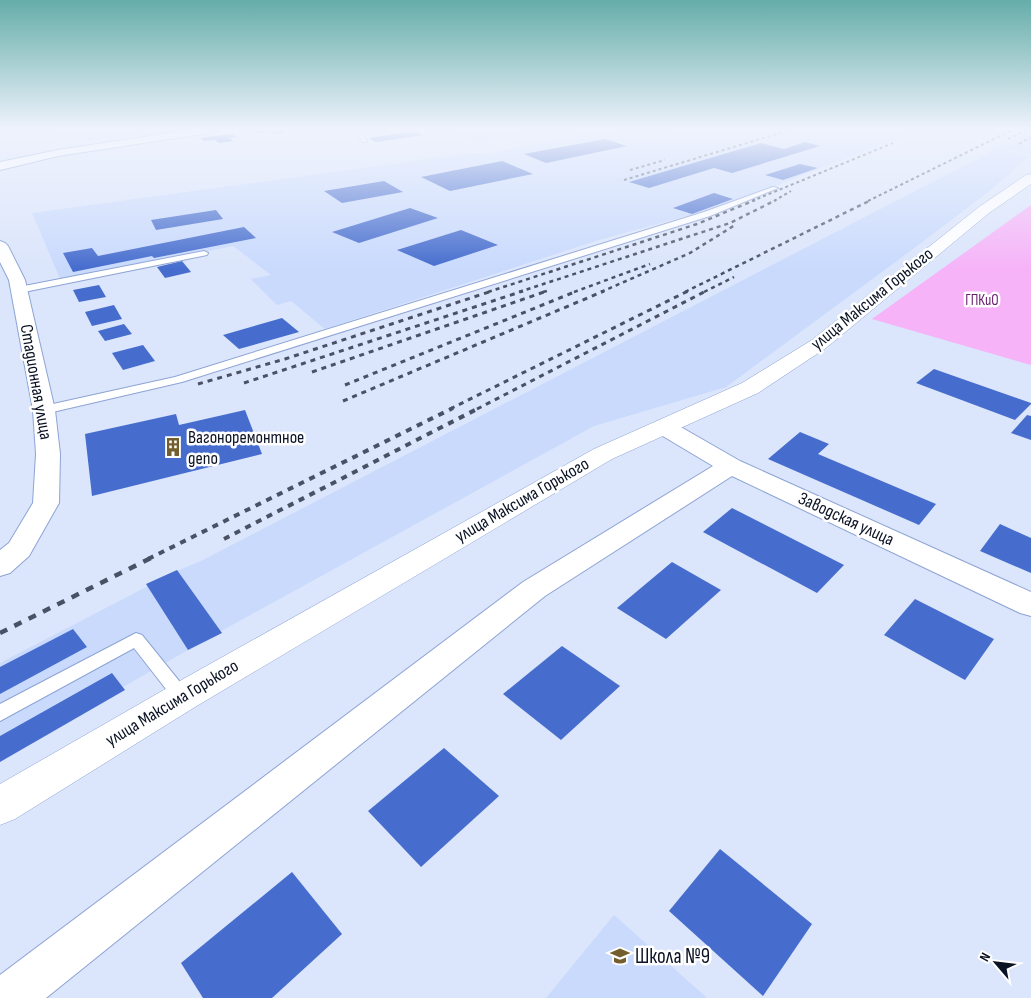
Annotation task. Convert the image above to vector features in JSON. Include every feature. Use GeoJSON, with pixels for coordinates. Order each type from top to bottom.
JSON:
{"type":"FeatureCollection","features":[{"type":"Feature","properties":{"kind":"street","name":"улица Максима Горького"},"geometry":{"type":"LineString","coordinates":[[0,806],[182,697],[587,463],[750,388],[819,344],[984,210],[1031,178]]}},
{"type":"Feature","properties":{"kind":"street","name":"Стадионная улица"},"geometry":{"type":"LineString","coordinates":[[0,246],[17,280],[44,410],[48,454],[46,503],[19,549],[0,566]]}},
{"type":"Feature","properties":{"kind":"street","name":"Заводская улица"},"geometry":{"type":"LineString","coordinates":[[664,427],[731,466],[1031,605]]}},
{"type":"Feature","properties":{"kind":"street"},"geometry":{"type":"LineString","coordinates":[[8,998],[534,589],[731,466]]}},
{"type":"Feature","properties":{"kind":"lane"},"geometry":{"type":"LineString","coordinates":[[44,410],[178,380],[707,214],[775,188]]}},
{"type":"Feature","properties":{"kind":"lane"},"geometry":{"type":"LineString","coordinates":[[19,290],[204,253]]}},
{"type":"Feature","properties":{"kind":"lane"},"geometry":{"type":"LineString","coordinates":[[0,713],[136,639],[182,697]]}},
{"type":"Feature","properties":{"kind":"shaded area"},"geometry":{"type":"Polygon","coordinates":[[[300,177],[799,177],[726,205],[599,240],[325,329],[291,301],[277,305],[251,279],[271,275],[233,246],[61,281],[32,213],[300,177]]]}},
{"type":"Feature","properties":{"kind":"shaded area"},"geometry":{"type":"Polygon","coordinates":[[[943,177],[1006,177],[917,246],[726,387],[594,426],[223,630],[0,757],[0,663],[177,571],[201,561],[943,177]]]}},
{"type":"Feature","properties":{"kind":"shaded area","name":"Школа №9"},"geometry":{"type":"Polygon","coordinates":[[[614,915],[707,998],[546,998],[614,915]]]}},
{"type":"Feature","properties":{"kind":"green space","name":"ГПКиО"},"geometry":{"type":"Polygon","coordinates":[[[1031,205],[1031,365],[872,319],[1031,205]]]}},
{"type":"Feature","properties":{"kind":"building"},"geometry":{"type":"Polygon","coordinates":[[[421,177],[423,177],[520,177],[450,191],[421,177]]]}},
{"type":"Feature","properties":{"kind":"building"},"geometry":{"type":"Polygon","coordinates":[[[647,177],[686,177],[649,188],[629,182],[647,177]]]}},
{"type":"Feature","properties":{"kind":"building"},"geometry":{"type":"Polygon","coordinates":[[[771,177],[793,177],[783,180],[771,177]]]}},
{"type":"Feature","properties":{"kind":"building"},"geometry":{"type":"Polygon","coordinates":[[[384,181],[403,192],[342,203],[324,191],[384,181]]]}},
{"type":"Feature","properties":{"kind":"building"},"geometry":{"type":"Polygon","coordinates":[[[714,193],[733,199],[692,214],[673,208],[714,193]]]}},
{"type":"Feature","properties":{"kind":"building"},"geometry":{"type":"Polygon","coordinates":[[[410,208],[438,218],[359,243],[332,232],[410,208]]]}},
{"type":"Feature","properties":{"kind":"building"},"geometry":{"type":"Polygon","coordinates":[[[216,210],[223,219],[156,230],[151,220],[216,210]]]}},
{"type":"Feature","properties":{"kind":"building"},"geometry":{"type":"Polygon","coordinates":[[[244,227],[256,238],[73,272],[63,253],[92,248],[98,256],[244,227]]]}},
{"type":"Feature","properties":{"kind":"building"},"geometry":{"type":"Polygon","coordinates":[[[461,230],[498,245],[434,266],[397,250],[461,230]]]}},
{"type":"Feature","properties":{"kind":"building"},"geometry":{"type":"Polygon","coordinates":[[[182,261],[191,272],[165,278],[157,267],[182,261]]]}},
{"type":"Feature","properties":{"kind":"building"},"geometry":{"type":"Polygon","coordinates":[[[99,285],[106,297],[79,302],[73,290],[99,285]]]}},
{"type":"Feature","properties":{"kind":"building"},"geometry":{"type":"Polygon","coordinates":[[[114,305],[122,319],[92,326],[85,312],[114,305]]]}},
{"type":"Feature","properties":{"kind":"building"},"geometry":{"type":"Polygon","coordinates":[[[282,318],[299,332],[239,349],[223,335],[282,318]]]}},
{"type":"Feature","properties":{"kind":"building"},"geometry":{"type":"Polygon","coordinates":[[[124,324],[132,334],[105,341],[98,331],[124,324]]]}},
{"type":"Feature","properties":{"kind":"building"},"geometry":{"type":"Polygon","coordinates":[[[143,345],[155,361],[123,370],[112,353],[143,345]]]}},
{"type":"Feature","properties":{"kind":"building"},"geometry":{"type":"Polygon","coordinates":[[[934,369],[1031,404],[1015,420],[916,383],[934,369]]]}},
{"type":"Feature","properties":{"kind":"building","name":"Вагоноремонтное депо"},"geometry":{"type":"Polygon","coordinates":[[[245,410],[262,454],[92,496],[85,434],[176,414],[179,425],[245,410]]]}},
{"type":"Feature","properties":{"kind":"building"},"geometry":{"type":"Polygon","coordinates":[[[1027,415],[1031,416],[1031,440],[1011,433],[1027,415]]]}},
{"type":"Feature","properties":{"kind":"building"},"geometry":{"type":"Polygon","coordinates":[[[800,432],[829,444],[818,454],[936,504],[919,525],[768,459],[800,432]]]}},
{"type":"Feature","properties":{"kind":"building"},"geometry":{"type":"Polygon","coordinates":[[[732,508],[844,565],[817,593],[703,532],[732,508]]]}},
{"type":"Feature","properties":{"kind":"building"},"geometry":{"type":"Polygon","coordinates":[[[1000,524],[1031,538],[1031,573],[980,551],[1000,524]]]}},
{"type":"Feature","properties":{"kind":"building"},"geometry":{"type":"Polygon","coordinates":[[[672,562],[721,590],[666,639],[617,608],[672,562]]]}},
{"type":"Feature","properties":{"kind":"building"},"geometry":{"type":"Polygon","coordinates":[[[177,570],[222,633],[188,650],[146,584],[177,570]]]}},
{"type":"Feature","properties":{"kind":"building"},"geometry":{"type":"Polygon","coordinates":[[[915,599],[994,639],[965,680],[884,635],[915,599]]]}},
{"type":"Feature","properties":{"kind":"building"},"geometry":{"type":"Polygon","coordinates":[[[73,629],[87,647],[0,694],[0,667],[73,629]]]}},
{"type":"Feature","properties":{"kind":"building"},"geometry":{"type":"Polygon","coordinates":[[[562,646],[620,686],[561,740],[503,694],[562,646]]]}},
{"type":"Feature","properties":{"kind":"building"},"geometry":{"type":"Polygon","coordinates":[[[112,673],[125,690],[0,762],[0,736],[112,673]]]}},
{"type":"Feature","properties":{"kind":"building"},"geometry":{"type":"Polygon","coordinates":[[[444,748],[499,796],[421,867],[368,811],[444,748]]]}},
{"type":"Feature","properties":{"kind":"building"},"geometry":{"type":"Polygon","coordinates":[[[720,849],[812,924],[763,996],[669,911],[720,849]]]}},
{"type":"Feature","properties":{"kind":"building"},"geometry":{"type":"Polygon","coordinates":[[[292,872],[342,934],[272,998],[203,998],[181,963],[292,872]]]}},
{"type":"Feature","properties":{"kind":"railway"},"geometry":{"type":"LineString","coordinates":[[624,180],[635,177]]}},
{"type":"Feature","properties":{"kind":"railway"},"geometry":{"type":"LineString","coordinates":[[752,201],[811,177]]}},
{"type":"Feature","properties":{"kind":"railway"},"geometry":{"type":"LineString","coordinates":[[868,201],[918,177]]}},
{"type":"Feature","properties":{"kind":"railway"},"geometry":{"type":"LineString","coordinates":[[774,201],[791,191]]}},
{"type":"Feature","properties":{"kind":"railway"},"geometry":{"type":"LineString","coordinates":[[488,292],[697,224],[755,200]]}},
{"type":"Feature","properties":{"kind":"railway"},"geometry":{"type":"LineString","coordinates":[[685,292],[871,200]]}},
{"type":"Feature","properties":{"kind":"railway"},"geometry":{"type":"LineString","coordinates":[[519,292],[730,223],[774,201]]}},
{"type":"Feature","properties":{"kind":"railway"},"geometry":{"type":"LineString","coordinates":[[601,292],[690,253],[735,225]]}},
{"type":"Feature","properties":{"kind":"railway"},"geometry":{"type":"LineString","coordinates":[[574,292],[650,264]]}},
{"type":"Feature","properties":{"kind":"railway"},"geometry":{"type":"LineString","coordinates":[[706,291],[734,277]]}},
{"type":"Feature","properties":{"kind":"railway"},"geometry":{"type":"LineString","coordinates":[[198,384],[285,359],[492,291]]}},
{"type":"Feature","properties":{"kind":"railway"},"geometry":{"type":"LineString","coordinates":[[244,383],[523,291]]}},
{"type":"Feature","properties":{"kind":"railway"},"geometry":{"type":"LineString","coordinates":[[312,372],[547,291],[543,292]]}},
{"type":"Feature","properties":{"kind":"railway"},"geometry":{"type":"LineString","coordinates":[[345,385],[577,291]]}},
{"type":"Feature","properties":{"kind":"railway"},"geometry":{"type":"LineString","coordinates":[[343,401],[604,291]]}},
{"type":"Feature","properties":{"kind":"railway"},"geometry":{"type":"LineString","coordinates":[[450,409],[688,291]]}},
{"type":"Feature","properties":{"kind":"railway"},"geometry":{"type":"LineString","coordinates":[[477,409],[706,291]]}},
{"type":"Feature","properties":{"kind":"railway"},"geometry":{"type":"LineString","coordinates":[[148,559],[453,408]]}},
{"type":"Feature","properties":{"kind":"railway"},"geometry":{"type":"LineString","coordinates":[[224,539],[479,408]]}},
{"type":"Feature","properties":{"kind":"railway"},"geometry":{"type":"LineString","coordinates":[[0,633],[151,558]]}},
{"type":"Feature","properties":{"kind":"place","name":"Вагоноремонтное депо"},"geometry":{"type":"Point","coordinates":[173,447]}},
{"type":"Feature","properties":{"kind":"place","name":"Школа №9"},"geometry":{"type":"Point","coordinates":[620,956]}}]}
